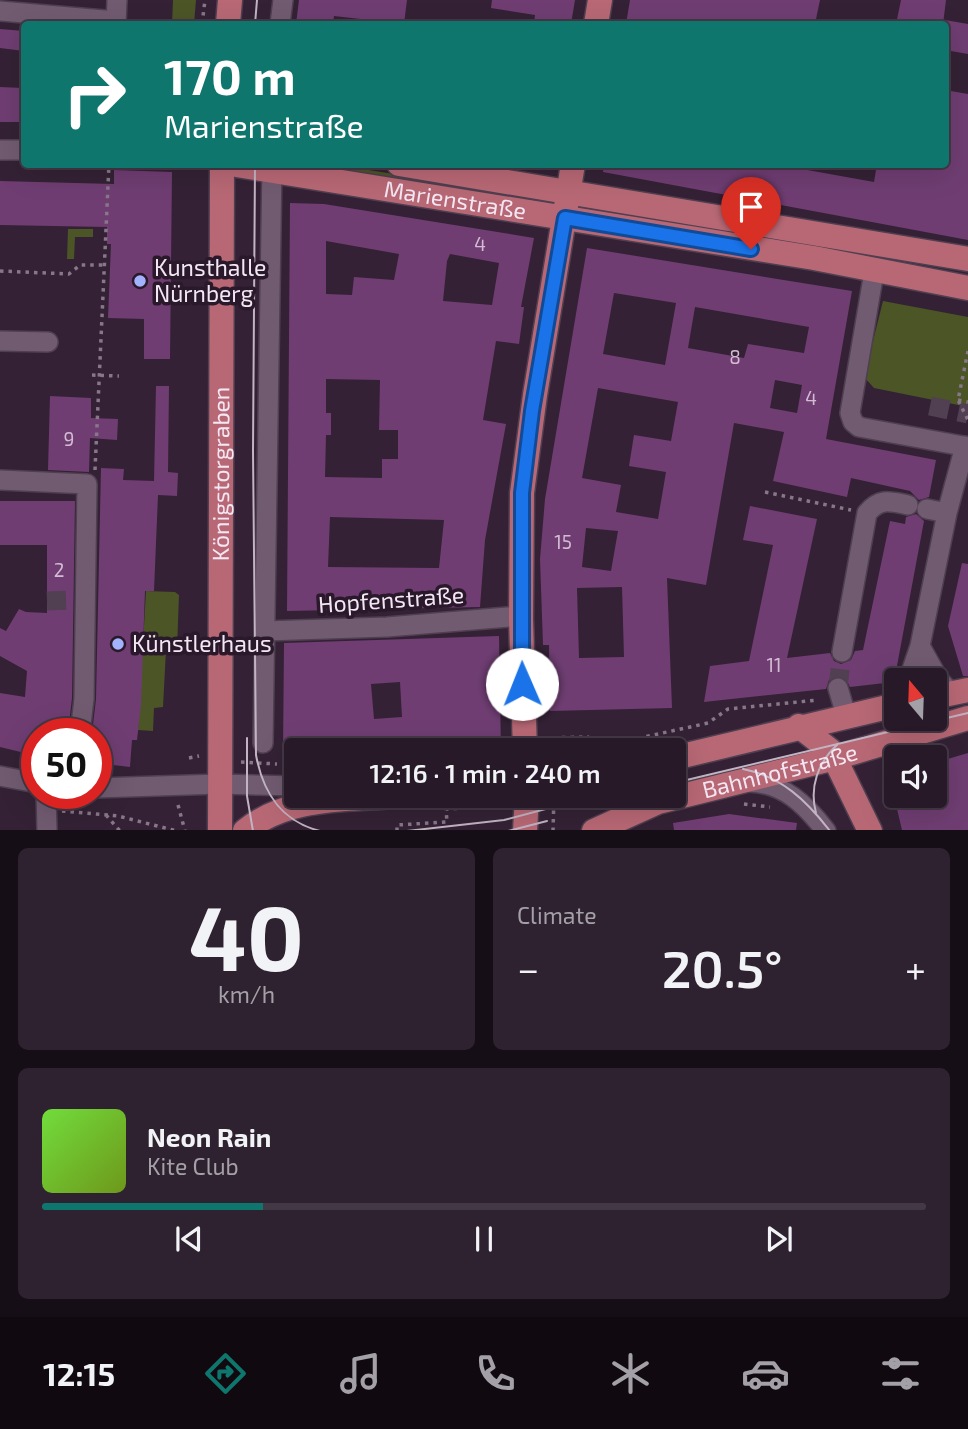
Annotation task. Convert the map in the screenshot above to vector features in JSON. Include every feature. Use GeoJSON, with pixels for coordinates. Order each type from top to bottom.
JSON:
{"type":"FeatureCollection","features":[{"type":"Feature","properties":{"kind":"main road"},"geometry":{"type":"LineString","coordinates":[[229,21],[230,0]]}},
{"type":"Feature","properties":{"kind":"main road"},"geometry":{"type":"LineString","coordinates":[[596,21],[600,0]]}},
{"type":"Feature","properties":{"kind":"main road","name":"Königstorgraben"},"geometry":{"type":"LineString","coordinates":[[220,830],[222,168]]}},
{"type":"Feature","properties":{"kind":"main road","name":"Marienstraße"},"geometry":{"type":"LineString","coordinates":[[278,168],[838,262],[874,272],[968,288]]}},
{"type":"Feature","properties":{"kind":"main road","name":"Marienstraße"},"geometry":{"type":"LineString","coordinates":[[423,168],[968,259]]}},
{"type":"Feature","properties":{"kind":"main road"},"geometry":{"type":"LineString","coordinates":[[537,738],[521,616],[524,474],[572,168]]}},
{"type":"Feature","properties":{"kind":"main road","name":"Bahnhofstraße"},"geometry":{"type":"LineString","coordinates":[[686,755],[799,726],[841,701],[884,704]]}},
{"type":"Feature","properties":{"kind":"main road","name":"Bahnhofstraße"},"geometry":{"type":"LineString","coordinates":[[596,830],[658,802],[835,758],[968,718]]}},
{"type":"Feature","properties":{"kind":"main road"},"geometry":{"type":"LineString","coordinates":[[799,726],[822,741],[835,758],[870,830]]}},
{"type":"Feature","properties":{"kind":"main road"},"geometry":{"type":"LineString","coordinates":[[246,830],[262,819],[288,808]]}},
{"type":"Feature","properties":{"kind":"main road"},"geometry":{"type":"LineString","coordinates":[[525,830],[526,808]]}},
{"type":"Feature","properties":{"kind":"street"},"geometry":{"type":"LineString","coordinates":[[116,21],[117,0]]}},
{"type":"Feature","properties":{"kind":"street"},"geometry":{"type":"LineString","coordinates":[[281,21],[283,0]]}},
{"type":"Feature","properties":{"kind":"street"},"geometry":{"type":"LineString","coordinates":[[0,11],[97,21]]}},
{"type":"Feature","properties":{"kind":"street"},"geometry":{"type":"LineString","coordinates":[[0,150],[21,150]]}},
{"type":"Feature","properties":{"kind":"street","name":"Königstorgraben"},"geometry":{"type":"LineString","coordinates":[[263,743],[272,168]]}},
{"type":"Feature","properties":{"kind":"street"},"geometry":{"type":"LineString","coordinates":[[874,272],[850,413],[852,422],[859,427],[967,447],[947,513],[920,646],[912,668]]}},
{"type":"Feature","properties":{"kind":"street"},"geometry":{"type":"LineString","coordinates":[[0,341],[48,342]]}},
{"type":"Feature","properties":{"kind":"street"},"geometry":{"type":"LineString","coordinates":[[0,480],[87,484],[82,718]]}},
{"type":"Feature","properties":{"kind":"street"},"geometry":{"type":"LineString","coordinates":[[842,652],[867,513],[876,503],[884,500],[947,513]]}},
{"type":"Feature","properties":{"kind":"street","name":"Hopfenstraße"},"geometry":{"type":"LineString","coordinates":[[265,631],[387,627],[521,616]]}},
{"type":"Feature","properties":{"kind":"street"},"geometry":{"type":"LineString","coordinates":[[920,646],[939,680],[951,693]]}},
{"type":"Feature","properties":{"kind":"street"},"geometry":{"type":"LineString","coordinates":[[0,776],[21,780]]}},
{"type":"Feature","properties":{"kind":"street"},"geometry":{"type":"LineString","coordinates":[[741,781],[779,787],[810,811],[825,830]]}},
{"type":"Feature","properties":{"kind":"street"},"geometry":{"type":"LineString","coordinates":[[112,788],[173,786],[220,789],[284,786]]}},
{"type":"Feature","properties":{"kind":"street"},"geometry":{"type":"LineString","coordinates":[[220,789],[236,830]]}},
{"type":"Feature","properties":{"kind":"street"},"geometry":{"type":"LineString","coordinates":[[46,809],[47,830]]}},
{"type":"Feature","properties":{"kind":"path"},"geometry":{"type":"LineString","coordinates":[[202,21],[205,0]]}},
{"type":"Feature","properties":{"kind":"path"},"geometry":{"type":"LineString","coordinates":[[87,484],[94,473],[109,168]]}},
{"type":"Feature","properties":{"kind":"path"},"geometry":{"type":"LineString","coordinates":[[0,271],[69,275],[80,265],[104,265]]}},
{"type":"Feature","properties":{"kind":"path"},"geometry":{"type":"LineString","coordinates":[[968,351],[958,400],[968,420]]}},
{"type":"Feature","properties":{"kind":"path"},"geometry":{"type":"LineString","coordinates":[[92,376],[119,376]]}},
{"type":"Feature","properties":{"kind":"path"},"geometry":{"type":"LineString","coordinates":[[958,400],[968,402]]}},
{"type":"Feature","properties":{"kind":"path"},"geometry":{"type":"LineString","coordinates":[[765,492],[867,513]]}},
{"type":"Feature","properties":{"kind":"path"},"geometry":{"type":"LineString","coordinates":[[636,738],[708,723],[728,709],[841,701]]}},
{"type":"Feature","properties":{"kind":"path"},"geometry":{"type":"LineString","coordinates":[[178,805],[185,830]]}},
{"type":"Feature","properties":{"kind":"path"},"geometry":{"type":"LineString","coordinates":[[397,830],[397,825],[446,822],[446,809],[466,808]]}},
{"type":"Feature","properties":{"kind":"path"},"geometry":{"type":"LineString","coordinates":[[553,830],[554,808]]}},
{"type":"Feature","properties":{"kind":"path"},"geometry":{"type":"LineString","coordinates":[[80,809],[173,830]]}},
{"type":"Feature","properties":{"kind":"path"},"geometry":{"type":"LineString","coordinates":[[106,815],[119,830]]}},
{"type":"Feature","properties":{"kind":"green space"},"geometry":{"type":"Polygon","coordinates":[[[173,0],[196,0],[194,21],[172,21],[173,0]]]}},
{"type":"Feature","properties":{"kind":"green space"},"geometry":{"type":"Polygon","coordinates":[[[327,168],[356,168],[513,193],[512,198],[327,168]]]}},
{"type":"Feature","properties":{"kind":"green space"},"geometry":{"type":"Polygon","coordinates":[[[68,229],[93,229],[93,237],[75,237],[74,259],[67,259],[68,229]]]}},
{"type":"Feature","properties":{"kind":"green space"},"geometry":{"type":"Polygon","coordinates":[[[883,301],[968,317],[968,407],[874,388],[864,377],[883,301]]]}},
{"type":"Feature","properties":{"kind":"green space"},"geometry":{"type":"Polygon","coordinates":[[[146,591],[175,592],[179,595],[177,650],[166,650],[163,707],[154,708],[153,731],[138,730],[146,591]]]}},
{"type":"Feature","properties":{"kind":"building"},"geometry":{"type":"Polygon","coordinates":[[[299,0],[407,0],[404,21],[334,16],[333,21],[296,21],[299,0]]]}},
{"type":"Feature","properties":{"kind":"building"},"geometry":{"type":"Polygon","coordinates":[[[492,0],[575,0],[572,21],[534,21],[535,15],[491,8],[492,0]]]}},
{"type":"Feature","properties":{"kind":"building"},"geometry":{"type":"Polygon","coordinates":[[[630,0],[820,0],[816,21],[626,21],[630,0]]]}},
{"type":"Feature","properties":{"kind":"building"},"geometry":{"type":"Polygon","coordinates":[[[901,0],[946,0],[943,21],[897,21],[901,0]]]}},
{"type":"Feature","properties":{"kind":"building"},"geometry":{"type":"Polygon","coordinates":[[[945,20],[968,24],[968,54],[949,51],[949,21],[945,20]]]}},
{"type":"Feature","properties":{"kind":"building"},"geometry":{"type":"Polygon","coordinates":[[[0,29],[21,31],[21,51],[0,48],[0,29]]]}},
{"type":"Feature","properties":{"kind":"building"},"geometry":{"type":"Polygon","coordinates":[[[0,87],[21,88],[21,122],[0,122],[0,87]]]}},
{"type":"Feature","properties":{"kind":"building"},"geometry":{"type":"Polygon","coordinates":[[[949,91],[968,94],[968,240],[603,172],[604,168],[796,168],[874,182],[876,168],[949,168],[949,91]]]}},
{"type":"Feature","properties":{"kind":"building"},"geometry":{"type":"Polygon","coordinates":[[[114,170],[172,172],[170,359],[144,359],[144,319],[108,318],[111,244],[107,244],[107,227],[0,225],[0,181],[114,184],[114,170]]]}},
{"type":"Feature","properties":{"kind":"building"},"geometry":{"type":"Polygon","coordinates":[[[290,203],[324,204],[534,238],[521,307],[524,307],[519,344],[496,341],[483,420],[506,424],[485,540],[480,607],[287,611],[290,203]],[[326,241],[326,294],[352,295],[354,277],[394,280],[399,254],[326,241]],[[450,254],[443,301],[492,305],[499,263],[450,254]],[[326,379],[326,413],[331,413],[331,435],[326,435],[325,477],[382,478],[382,459],[398,459],[398,430],[379,430],[380,380],[326,379]],[[330,517],[328,567],[439,568],[444,520],[330,517]]]}},
{"type":"Feature","properties":{"kind":"building"},"geometry":{"type":"Polygon","coordinates":[[[587,248],[852,291],[826,439],[936,460],[929,497],[919,500],[910,491],[851,478],[847,497],[773,481],[784,432],[734,423],[706,585],[667,578],[672,708],[550,711],[549,645],[543,645],[540,559],[545,499],[587,248]],[[614,293],[603,354],[665,365],[676,303],[614,293]],[[695,307],[688,348],[744,358],[748,344],[804,353],[809,327],[695,307]],[[775,380],[770,408],[797,413],[802,385],[775,380]],[[598,388],[582,478],[621,485],[616,512],[658,519],[666,472],[629,466],[634,435],[671,441],[678,402],[598,388]],[[586,528],[582,567],[611,571],[618,531],[586,528]],[[622,587],[577,588],[579,658],[624,657],[622,587]]]}},
{"type":"Feature","properties":{"kind":"building","name":"Künstlerhaus"},"geometry":{"type":"Polygon","coordinates":[[[156,386],[169,386],[168,472],[178,473],[177,496],[158,495],[154,591],[145,591],[141,705],[137,740],[132,740],[130,767],[112,765],[112,718],[94,718],[101,468],[124,469],[123,480],[154,481],[156,386]]]}},
{"type":"Feature","properties":{"kind":"building"},"geometry":{"type":"Polygon","coordinates":[[[50,396],[91,398],[91,418],[118,419],[117,440],[90,438],[89,472],[48,470],[50,396]]]}},
{"type":"Feature","properties":{"kind":"building"},"geometry":{"type":"Polygon","coordinates":[[[0,501],[75,501],[70,718],[21,718],[21,752],[0,747],[0,693],[25,697],[27,671],[0,656],[0,628],[6,631],[19,609],[47,613],[47,545],[0,545],[0,501]]]}},
{"type":"Feature","properties":{"kind":"building"},"geometry":{"type":"Polygon","coordinates":[[[750,506],[817,519],[787,658],[830,653],[834,661],[841,664],[851,660],[855,651],[863,650],[890,521],[905,524],[906,517],[916,514],[924,521],[897,668],[884,668],[884,683],[850,687],[846,679],[835,676],[829,680],[826,689],[704,702],[710,666],[749,661],[773,545],[743,540],[750,506]]]}},
{"type":"Feature","properties":{"kind":"building"},"geometry":{"type":"Polygon","coordinates":[[[962,563],[968,564],[968,676],[963,676],[948,626],[962,563]]]}},
{"type":"Feature","properties":{"kind":"building"},"geometry":{"type":"Polygon","coordinates":[[[499,636],[501,738],[284,738],[283,751],[284,643],[499,636]],[[400,682],[371,684],[374,719],[402,717],[400,682]]]}},
{"type":"Feature","properties":{"kind":"building"},"geometry":{"type":"Polygon","coordinates":[[[968,753],[968,830],[902,830],[897,808],[947,808],[947,759],[968,753]]]}},
{"type":"Feature","properties":{"kind":"building"},"geometry":{"type":"Polygon","coordinates":[[[729,814],[797,823],[796,830],[674,830],[673,823],[729,814]]]}},
{"type":"Feature","properties":{"kind":"tunnel"},"geometry":{"type":"LineString","coordinates":[[930,406],[968,414]]}},
{"type":"Feature","properties":{"kind":"tunnel"},"geometry":{"type":"LineString","coordinates":[[47,601],[72,600]]}},
{"type":"Feature","properties":{"kind":"tunnel"},"geometry":{"type":"LineString","coordinates":[[838,688],[842,652]]}},
{"type":"Feature","properties":{"kind":"tram line"},"geometry":{"type":"LineString","coordinates":[[255,21],[257,0]]}},
{"type":"Feature","properties":{"kind":"tram line"},"geometry":{"type":"LineString","coordinates":[[255,168],[253,451],[256,755],[263,782],[276,804],[295,820],[317,830]]}},
{"type":"Feature","properties":{"kind":"tram line"},"geometry":{"type":"LineString","coordinates":[[686,780],[968,713]]}},
{"type":"Feature","properties":{"kind":"tram line"},"geometry":{"type":"LineString","coordinates":[[247,738],[247,796],[253,830]]}},
{"type":"Feature","properties":{"kind":"tram line"},"geometry":{"type":"LineString","coordinates":[[816,813],[814,794],[817,776],[825,759],[838,744]]}},
{"type":"Feature","properties":{"kind":"tram line"},"geometry":{"type":"LineString","coordinates":[[743,769],[770,778],[792,791],[829,830]]}},
{"type":"Feature","properties":{"kind":"tram line"},"geometry":{"type":"LineString","coordinates":[[416,830],[504,820],[550,808]]}},
{"type":"Feature","properties":{"kind":"tram line"},"geometry":{"type":"LineString","coordinates":[[512,830],[547,821]]}},
{"type":"Feature","properties":{"kind":"place","name":"Kunsthalle Nürnberg"},"geometry":{"type":"Point","coordinates":[140,281]}},
{"type":"Feature","properties":{"kind":"place","name":"Künstlerhaus"},"geometry":{"type":"Point","coordinates":[118,644]}},
{"type":"Feature","properties":{"kind":"route"},"geometry":{"type":"LineString","coordinates":[[522,684],[522,493],[532,411],[565,218],[751,249]]}}]}
